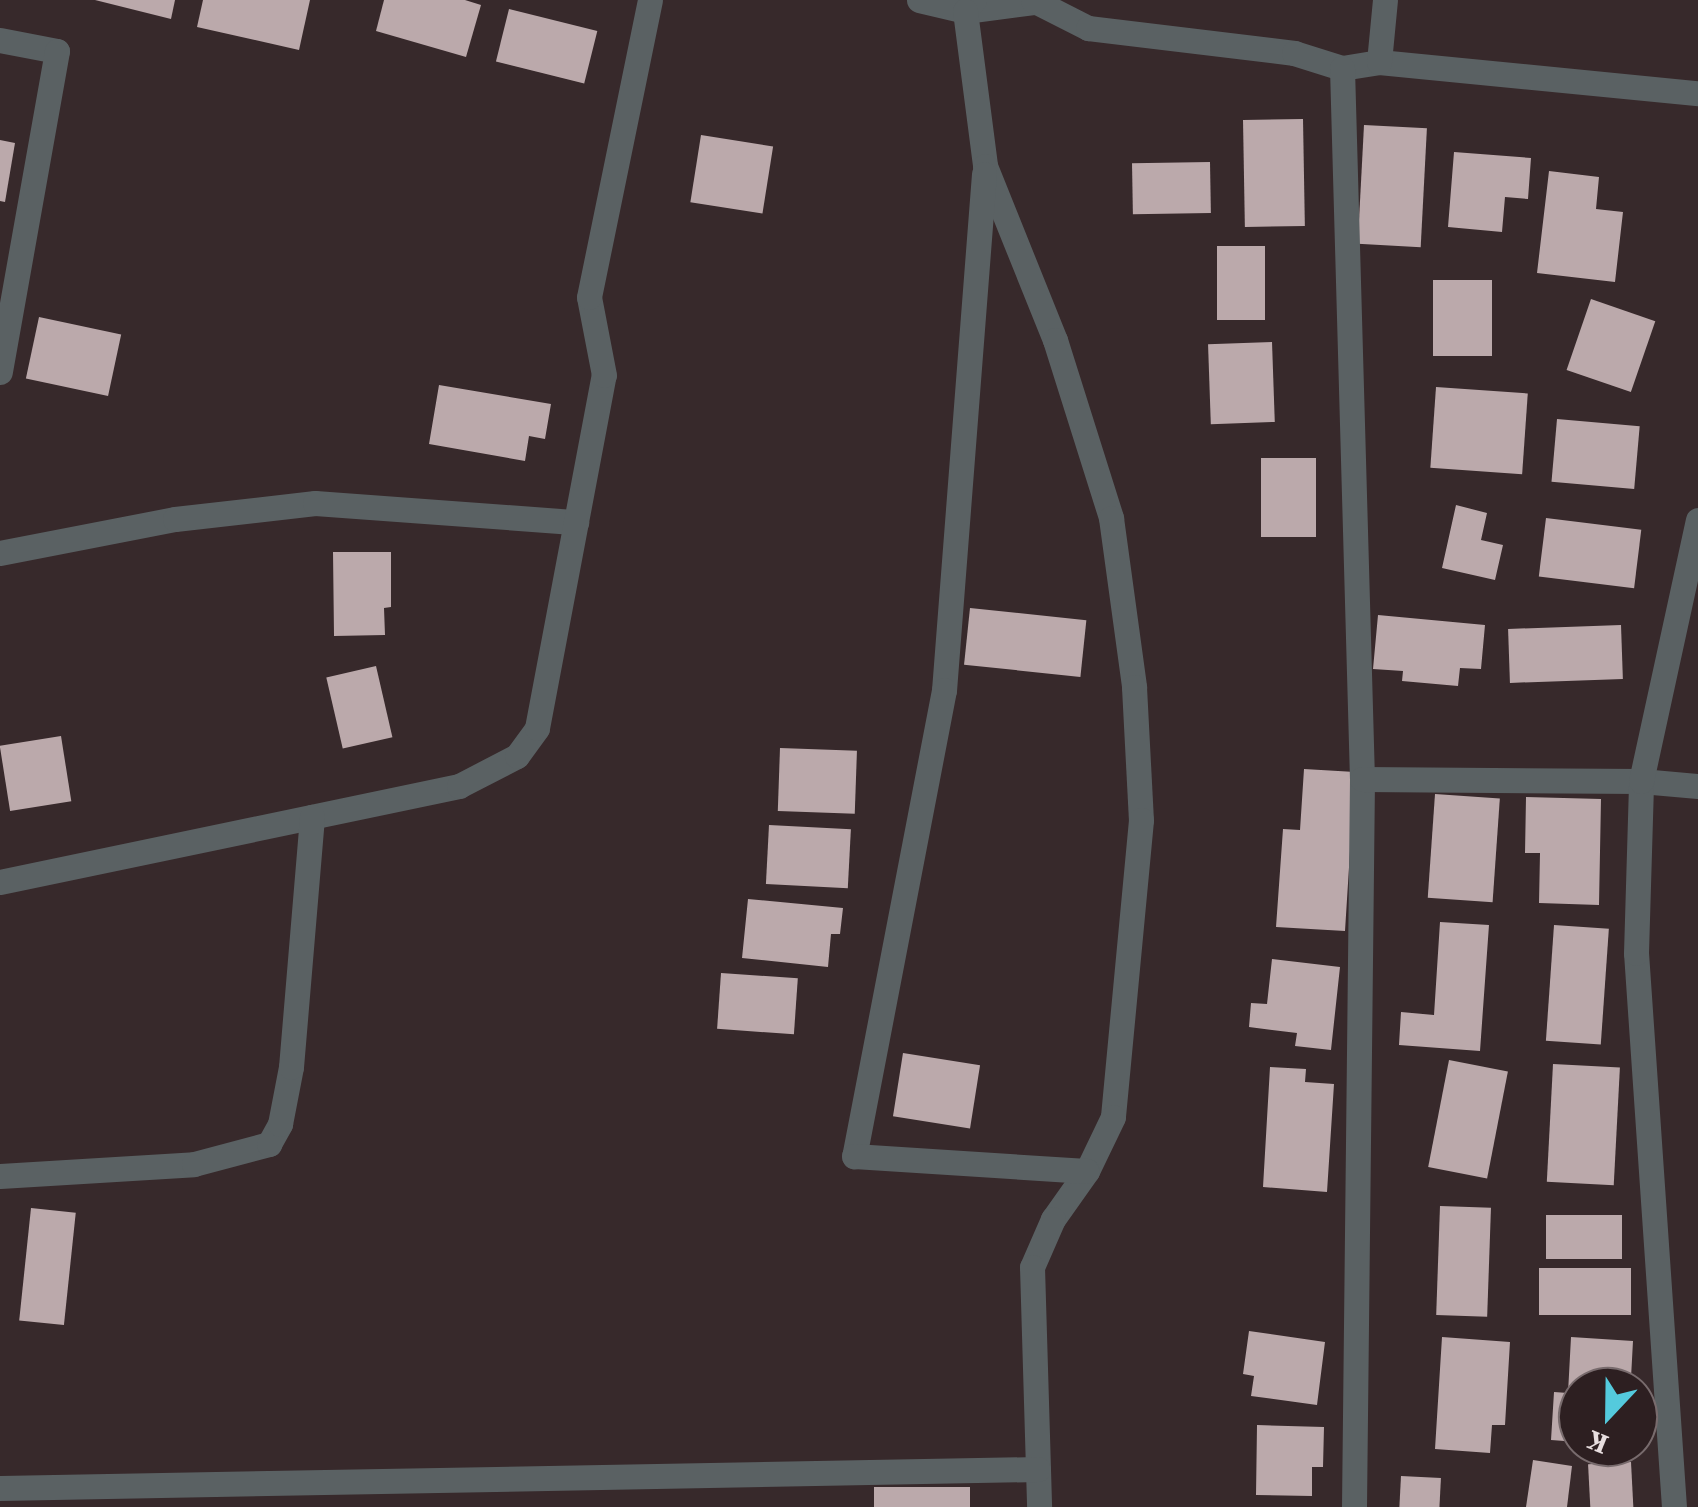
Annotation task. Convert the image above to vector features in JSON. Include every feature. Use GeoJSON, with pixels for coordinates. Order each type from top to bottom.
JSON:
{"type":"FeatureCollection","features":[{"type":"Feature","properties":{"kind":"street"},"geometry":{"type":"LineString","coordinates":[[0,882],[458,786],[517,756],[537,728],[604,375],[589,297],[650,0]]}},
{"type":"Feature","properties":{"kind":"street"},"geometry":{"type":"LineString","coordinates":[[919,0],[970,6],[1033,1],[1088,28],[1294,53],[1342,68],[1380,62],[1698,93]]}},
{"type":"Feature","properties":{"kind":"street"},"geometry":{"type":"LineString","coordinates":[[1380,62],[1385,0]]}},
{"type":"Feature","properties":{"kind":"street"},"geometry":{"type":"LineString","coordinates":[[970,6],[985,166],[944,690],[854,1156],[1087,1171]]}},
{"type":"Feature","properties":{"kind":"street"},"geometry":{"type":"LineString","coordinates":[[0,40],[57,51],[0,372]]}},
{"type":"Feature","properties":{"kind":"street"},"geometry":{"type":"LineString","coordinates":[[1342,68],[1362,780],[1354,1164],[1354,1507]]}},
{"type":"Feature","properties":{"kind":"street"},"geometry":{"type":"LineString","coordinates":[[985,166],[1056,340],[1111,518],[1134,686],[1142,820],[1113,1117],[1087,1171],[1053,1220],[1032,1267],[1038,1507]]}},
{"type":"Feature","properties":{"kind":"street"},"geometry":{"type":"LineString","coordinates":[[0,554],[176,520],[315,502],[576,522]]}},
{"type":"Feature","properties":{"kind":"street"},"geometry":{"type":"LineString","coordinates":[[1674,1507],[1636,953],[1642,781],[1698,520]]}},
{"type":"Feature","properties":{"kind":"street"},"geometry":{"type":"LineString","coordinates":[[1362,780],[1642,781],[1698,786]]}},
{"type":"Feature","properties":{"kind":"street"},"geometry":{"type":"LineString","coordinates":[[0,1176],[194,1164],[269,1144],[280,1124],[291,1067],[312,817]]}},
{"type":"Feature","properties":{"kind":"street"},"geometry":{"type":"LineString","coordinates":[[0,1488],[1038,1469]]}},
{"type":"Feature","properties":{"kind":"building"},"geometry":{"type":"Polygon","coordinates":[[[95,0],[175,0],[171,19],[95,0]]]}},
{"type":"Feature","properties":{"kind":"building"},"geometry":{"type":"Polygon","coordinates":[[[203,0],[310,0],[299,50],[197,27],[203,0]]]}},
{"type":"Feature","properties":{"kind":"building"},"geometry":{"type":"Polygon","coordinates":[[[384,0],[465,0],[481,5],[466,57],[376,31],[384,0]]]}},
{"type":"Feature","properties":{"kind":"building"},"geometry":{"type":"Polygon","coordinates":[[[509,9],[597,31],[584,83],[496,61],[509,9]]]}},
{"type":"Feature","properties":{"kind":"building"},"geometry":{"type":"Polygon","coordinates":[[[1303,119],[1305,226],[1245,227],[1243,120],[1303,119]]]}},
{"type":"Feature","properties":{"kind":"building"},"geometry":{"type":"Polygon","coordinates":[[[1364,125],[1427,128],[1421,247],[1358,244],[1364,125]]]}},
{"type":"Feature","properties":{"kind":"building"},"geometry":{"type":"Polygon","coordinates":[[[701,135],[773,146],[762,214],[690,202],[701,135]]]}},
{"type":"Feature","properties":{"kind":"building"},"geometry":{"type":"Polygon","coordinates":[[[0,140],[15,143],[5,202],[0,201],[0,140]]]}},
{"type":"Feature","properties":{"kind":"building"},"geometry":{"type":"Polygon","coordinates":[[[1454,152],[1531,158],[1528,199],[1505,197],[1502,232],[1448,227],[1454,152]]]}},
{"type":"Feature","properties":{"kind":"building"},"geometry":{"type":"Polygon","coordinates":[[[1210,162],[1211,213],[1133,214],[1132,163],[1210,162]]]}},
{"type":"Feature","properties":{"kind":"building"},"geometry":{"type":"Polygon","coordinates":[[[1549,171],[1599,177],[1596,209],[1623,212],[1615,282],[1537,273],[1549,171]]]}},
{"type":"Feature","properties":{"kind":"building"},"geometry":{"type":"Polygon","coordinates":[[[1217,246],[1265,246],[1265,320],[1217,320],[1217,246]]]}},
{"type":"Feature","properties":{"kind":"building"},"geometry":{"type":"Polygon","coordinates":[[[1433,280],[1492,280],[1492,356],[1433,356],[1433,280]]]}},
{"type":"Feature","properties":{"kind":"building"},"geometry":{"type":"Polygon","coordinates":[[[1591,299],[1655,321],[1631,392],[1567,370],[1591,299]]]}},
{"type":"Feature","properties":{"kind":"building"},"geometry":{"type":"Polygon","coordinates":[[[39,317],[121,334],[108,396],[26,379],[39,317]]]}},
{"type":"Feature","properties":{"kind":"building"},"geometry":{"type":"Polygon","coordinates":[[[1272,342],[1275,422],[1211,424],[1208,344],[1272,342]]]}},
{"type":"Feature","properties":{"kind":"building"},"geometry":{"type":"Polygon","coordinates":[[[439,385],[551,404],[545,439],[529,436],[525,461],[429,444],[439,385]]]}},
{"type":"Feature","properties":{"kind":"building"},"geometry":{"type":"Polygon","coordinates":[[[1436,387],[1528,393],[1522,474],[1430,468],[1436,387]]]}},
{"type":"Feature","properties":{"kind":"building"},"geometry":{"type":"Polygon","coordinates":[[[1557,419],[1640,426],[1634,489],[1552,482],[1557,419]]]}},
{"type":"Feature","properties":{"kind":"building"},"geometry":{"type":"Polygon","coordinates":[[[1261,458],[1316,458],[1316,537],[1261,537],[1261,458]]]}},
{"type":"Feature","properties":{"kind":"building"},"geometry":{"type":"Polygon","coordinates":[[[1456,505],[1487,513],[1481,540],[1503,545],[1495,580],[1442,568],[1456,505]]]}},
{"type":"Feature","properties":{"kind":"building"},"geometry":{"type":"Polygon","coordinates":[[[1546,518],[1641,530],[1634,588],[1539,577],[1546,518]]]}},
{"type":"Feature","properties":{"kind":"building"},"geometry":{"type":"Polygon","coordinates":[[[333,552],[391,552],[391,607],[384,608],[385,635],[334,636],[333,552]]]}},
{"type":"Feature","properties":{"kind":"building"},"geometry":{"type":"Polygon","coordinates":[[[970,608],[1086,620],[1080,677],[964,665],[970,608]]]}},
{"type":"Feature","properties":{"kind":"building"},"geometry":{"type":"Polygon","coordinates":[[[1378,615],[1485,625],[1481,669],[1460,668],[1458,686],[1402,681],[1403,671],[1373,669],[1378,615]]]}},
{"type":"Feature","properties":{"kind":"building"},"geometry":{"type":"Polygon","coordinates":[[[1621,625],[1623,679],[1510,683],[1508,629],[1621,625]]]}},
{"type":"Feature","properties":{"kind":"building"},"geometry":{"type":"Polygon","coordinates":[[[376,666],[392,737],[343,749],[326,677],[376,666]]]}},
{"type":"Feature","properties":{"kind":"building"},"geometry":{"type":"Polygon","coordinates":[[[61,736],[71,801],[10,811],[0,746],[61,736]]]}},
{"type":"Feature","properties":{"kind":"building"},"geometry":{"type":"Polygon","coordinates":[[[780,748],[857,751],[855,814],[778,811],[780,748]]]}},
{"type":"Feature","properties":{"kind":"building"},"geometry":{"type":"Polygon","coordinates":[[[1304,769],[1355,772],[1345,931],[1276,927],[1283,829],[1300,830],[1304,769]]]}},
{"type":"Feature","properties":{"kind":"building"},"geometry":{"type":"Polygon","coordinates":[[[1435,794],[1500,799],[1493,902],[1428,898],[1435,794]]]}},
{"type":"Feature","properties":{"kind":"building"},"geometry":{"type":"Polygon","coordinates":[[[1526,797],[1601,799],[1599,905],[1539,903],[1540,853],[1525,853],[1526,797]]]}},
{"type":"Feature","properties":{"kind":"building"},"geometry":{"type":"Polygon","coordinates":[[[769,825],[851,829],[848,888],[766,884],[769,825]]]}},
{"type":"Feature","properties":{"kind":"building"},"geometry":{"type":"Polygon","coordinates":[[[748,899],[843,908],[840,934],[831,934],[828,967],[742,958],[748,899]]]}},
{"type":"Feature","properties":{"kind":"building"},"geometry":{"type":"Polygon","coordinates":[[[1440,922],[1489,925],[1480,1051],[1399,1045],[1401,1012],[1434,1015],[1440,922]]]}},
{"type":"Feature","properties":{"kind":"building"},"geometry":{"type":"Polygon","coordinates":[[[1554,925],[1609,929],[1601,1045],[1546,1041],[1554,925]]]}},
{"type":"Feature","properties":{"kind":"building"},"geometry":{"type":"Polygon","coordinates":[[[1272,959],[1340,967],[1331,1050],[1295,1046],[1297,1033],[1249,1027],[1251,1003],[1267,1004],[1272,959]]]}},
{"type":"Feature","properties":{"kind":"building"},"geometry":{"type":"Polygon","coordinates":[[[721,973],[798,978],[794,1034],[717,1029],[721,973]]]}},
{"type":"Feature","properties":{"kind":"building"},"geometry":{"type":"Polygon","coordinates":[[[903,1053],[980,1065],[970,1128],[893,1116],[903,1053]]]}},
{"type":"Feature","properties":{"kind":"building"},"geometry":{"type":"Polygon","coordinates":[[[1449,1060],[1508,1071],[1487,1178],[1428,1167],[1449,1060]]]}},
{"type":"Feature","properties":{"kind":"building"},"geometry":{"type":"Polygon","coordinates":[[[1553,1064],[1620,1068],[1614,1185],[1547,1182],[1553,1064]]]}},
{"type":"Feature","properties":{"kind":"building"},"geometry":{"type":"Polygon","coordinates":[[[1270,1067],[1306,1069],[1305,1082],[1334,1084],[1327,1192],[1263,1187],[1270,1067]]]}},
{"type":"Feature","properties":{"kind":"building"},"geometry":{"type":"Polygon","coordinates":[[[1440,1206],[1491,1208],[1487,1317],[1436,1315],[1440,1206]]]}},
{"type":"Feature","properties":{"kind":"building"},"geometry":{"type":"Polygon","coordinates":[[[31,1208],[76,1213],[64,1325],[19,1320],[31,1208]]]}},
{"type":"Feature","properties":{"kind":"building"},"geometry":{"type":"Polygon","coordinates":[[[1546,1215],[1622,1215],[1622,1259],[1546,1259],[1546,1215]]]}},
{"type":"Feature","properties":{"kind":"building"},"geometry":{"type":"Polygon","coordinates":[[[1539,1268],[1631,1268],[1631,1315],[1539,1315],[1539,1268]]]}},
{"type":"Feature","properties":{"kind":"building"},"geometry":{"type":"Polygon","coordinates":[[[1249,1331],[1325,1342],[1317,1405],[1251,1396],[1254,1376],[1243,1374],[1249,1331]]]}},
{"type":"Feature","properties":{"kind":"building"},"geometry":{"type":"Polygon","coordinates":[[[1442,1337],[1510,1342],[1505,1425],[1492,1425],[1490,1453],[1435,1449],[1442,1337]]]}},
{"type":"Feature","properties":{"kind":"building"},"geometry":{"type":"Polygon","coordinates":[[[1571,1337],[1633,1341],[1632,1367],[1569,1367],[1571,1337]]]}},
{"type":"Feature","properties":{"kind":"building"},"geometry":{"type":"Polygon","coordinates":[[[1554,1392],[1558,1392],[1558,1441],[1551,1440],[1554,1392]]]}},
{"type":"Feature","properties":{"kind":"building"},"geometry":{"type":"Polygon","coordinates":[[[1257,1425],[1324,1427],[1323,1467],[1312,1467],[1312,1496],[1256,1495],[1257,1425]]]}},
{"type":"Feature","properties":{"kind":"building"},"geometry":{"type":"Polygon","coordinates":[[[1533,1460],[1572,1467],[1567,1507],[1526,1507],[1533,1460]]]}},
{"type":"Feature","properties":{"kind":"building"},"geometry":{"type":"Polygon","coordinates":[[[1588,1467],[1631,1467],[1633,1507],[1590,1507],[1588,1467]]]}},
{"type":"Feature","properties":{"kind":"building"},"geometry":{"type":"Polygon","coordinates":[[[1401,1476],[1441,1478],[1439,1507],[1399,1507],[1401,1476]]]}},
{"type":"Feature","properties":{"kind":"building"},"geometry":{"type":"Polygon","coordinates":[[[874,1487],[970,1487],[970,1507],[874,1507],[874,1487]]]}}]}
